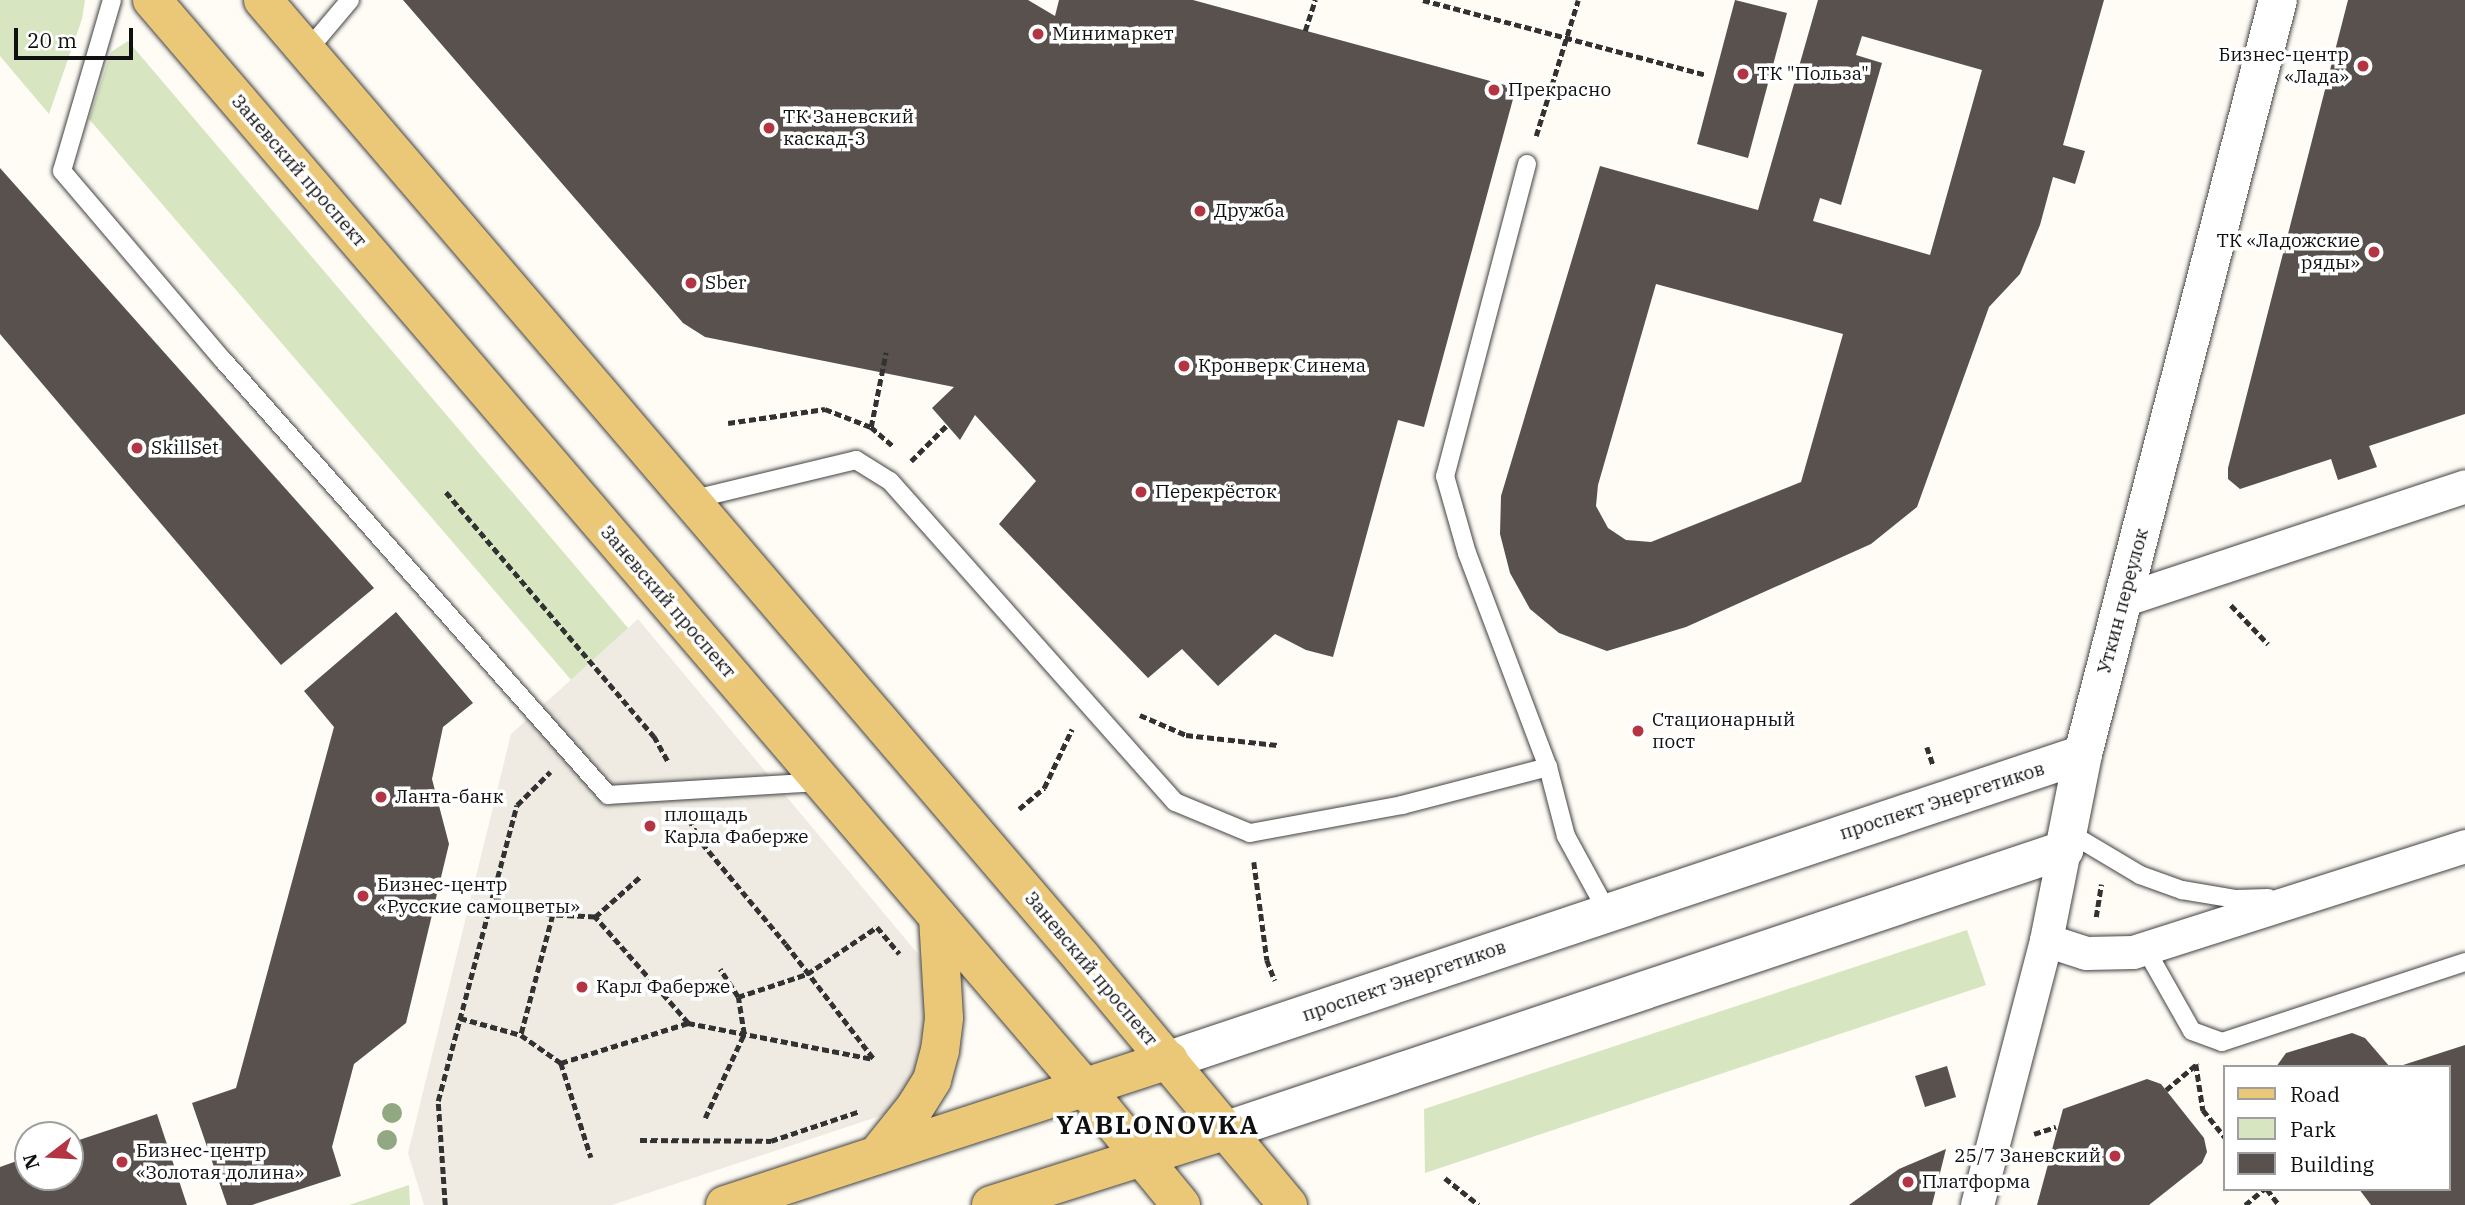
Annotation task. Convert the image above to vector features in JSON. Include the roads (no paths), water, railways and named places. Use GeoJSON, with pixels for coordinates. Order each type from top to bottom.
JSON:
{"type":"FeatureCollection","features":[{"type":"Feature","properties":{"kind":"main road","name":"Заневский проспект"},"geometry":{"type":"LineString","coordinates":[[152,0],[1084,1087],[1181,1205]]}},
{"type":"Feature","properties":{"kind":"main road","name":"Заневский проспект"},"geometry":{"type":"LineString","coordinates":[[263,0],[1169,1060],[1288,1205]]}},
{"type":"Feature","properties":{"kind":"main road"},"geometry":{"type":"LineString","coordinates":[[877,1155],[914,1109],[932,1080],[940,1051],[944,1018],[938,917]]}},
{"type":"Feature","properties":{"kind":"main road","name":"проспект Энергетиков"},"geometry":{"type":"LineString","coordinates":[[725,1205],[1169,1060]]}},
{"type":"Feature","properties":{"kind":"main road"},"geometry":{"type":"LineString","coordinates":[[990,1205],[1227,1130]]}},
{"type":"Feature","properties":{"kind":"street","name":"Уткин переулок"},"geometry":{"type":"LineString","coordinates":[[1978,1205],[2046,940],[2083,754],[2278,0]]}},
{"type":"Feature","properties":{"kind":"street"},"geometry":{"type":"LineString","coordinates":[[2123,600],[2465,486]]}},
{"type":"Feature","properties":{"kind":"street","name":"проспект Энергетиков"},"geometry":{"type":"LineString","coordinates":[[1169,1060],[2083,754]]}},
{"type":"Feature","properties":{"kind":"street"},"geometry":{"type":"LineString","coordinates":[[1227,1130],[2066,841]]}},
{"type":"Feature","properties":{"kind":"street"},"geometry":{"type":"LineString","coordinates":[[2046,940],[2086,953],[2133,952],[2313,897],[2465,846]]}},
{"type":"Feature","properties":{"kind":"lane"},"geometry":{"type":"LineString","coordinates":[[112,0],[62,171],[223,360],[608,795],[822,782]]}},
{"type":"Feature","properties":{"kind":"lane"},"geometry":{"type":"LineString","coordinates":[[307,51],[350,0]]}},
{"type":"Feature","properties":{"kind":"lane"},"geometry":{"type":"LineString","coordinates":[[1527,164],[1445,476],[1467,552],[1548,767],[1566,836],[1608,914]]}},
{"type":"Feature","properties":{"kind":"lane"},"geometry":{"type":"LineString","coordinates":[[690,500],[856,460],[890,481],[1084,703],[1175,802],[1250,834],[1402,805],[1548,767]]}},
{"type":"Feature","properties":{"kind":"lane"},"geometry":{"type":"LineString","coordinates":[[2066,841],[2140,875],[2182,890],[2236,899],[2313,897]]}},
{"type":"Feature","properties":{"kind":"lane"},"geometry":{"type":"LineString","coordinates":[[2146,948],[2192,1031],[2222,1042],[2465,962]]}},
{"type":"Feature","properties":{"kind":"place","name":"Минимаркет"},"geometry":{"type":"Point","coordinates":[1038,34]}},
{"type":"Feature","properties":{"kind":"place","name":"Бизнес-центр «Лада»"},"geometry":{"type":"Point","coordinates":[2363,66]}},
{"type":"Feature","properties":{"kind":"place","name":"ТК \"Польза\""},"geometry":{"type":"Point","coordinates":[1743,74]}},
{"type":"Feature","properties":{"kind":"place","name":"Прекрасно"},"geometry":{"type":"Point","coordinates":[1494,90]}},
{"type":"Feature","properties":{"kind":"place","name":"ТК Заневский каскад-3"},"geometry":{"type":"Point","coordinates":[769,128]}},
{"type":"Feature","properties":{"kind":"place","name":"Дружба"},"geometry":{"type":"Point","coordinates":[1200,211]}},
{"type":"Feature","properties":{"kind":"place","name":"ТК «Ладожские ряды»"},"geometry":{"type":"Point","coordinates":[2374,252]}},
{"type":"Feature","properties":{"kind":"place","name":"Sber"},"geometry":{"type":"Point","coordinates":[691,283]}},
{"type":"Feature","properties":{"kind":"place","name":"Кронверк Синема"},"geometry":{"type":"Point","coordinates":[1184,366]}},
{"type":"Feature","properties":{"kind":"place","name":"SkillSet"},"geometry":{"type":"Point","coordinates":[137,448]}},
{"type":"Feature","properties":{"kind":"place","name":"Перекрёсток"},"geometry":{"type":"Point","coordinates":[1141,492]}},
{"type":"Feature","properties":{"kind":"place","name":"Стационарный пост"},"geometry":{"type":"Point","coordinates":[1638,731]}},
{"type":"Feature","properties":{"kind":"place","name":"Ланта-банк"},"geometry":{"type":"Point","coordinates":[381,797]}},
{"type":"Feature","properties":{"kind":"place","name":"площадь Карла Фаберже"},"geometry":{"type":"Point","coordinates":[650,826]}},
{"type":"Feature","properties":{"kind":"place","name":"Бизнес-центр «Русские самоцветы»"},"geometry":{"type":"Point","coordinates":[363,896]}},
{"type":"Feature","properties":{"kind":"place","name":"Карл Фаберже"},"geometry":{"type":"Point","coordinates":[582,987]}},
{"type":"Feature","properties":{"kind":"place","name":"25/7 Заневский"},"geometry":{"type":"Point","coordinates":[2115,1156]}},
{"type":"Feature","properties":{"kind":"place","name":"Бизнес-центр «Золотая долина»"},"geometry":{"type":"Point","coordinates":[122,1162]}},
{"type":"Feature","properties":{"kind":"place","name":"Платформа"},"geometry":{"type":"Point","coordinates":[1908,1182]}},
{"type":"Feature","properties":{"kind":"district","name":"YABLONOVKA"},"geometry":{"type":"Point","coordinates":[1158,1125]}}]}
